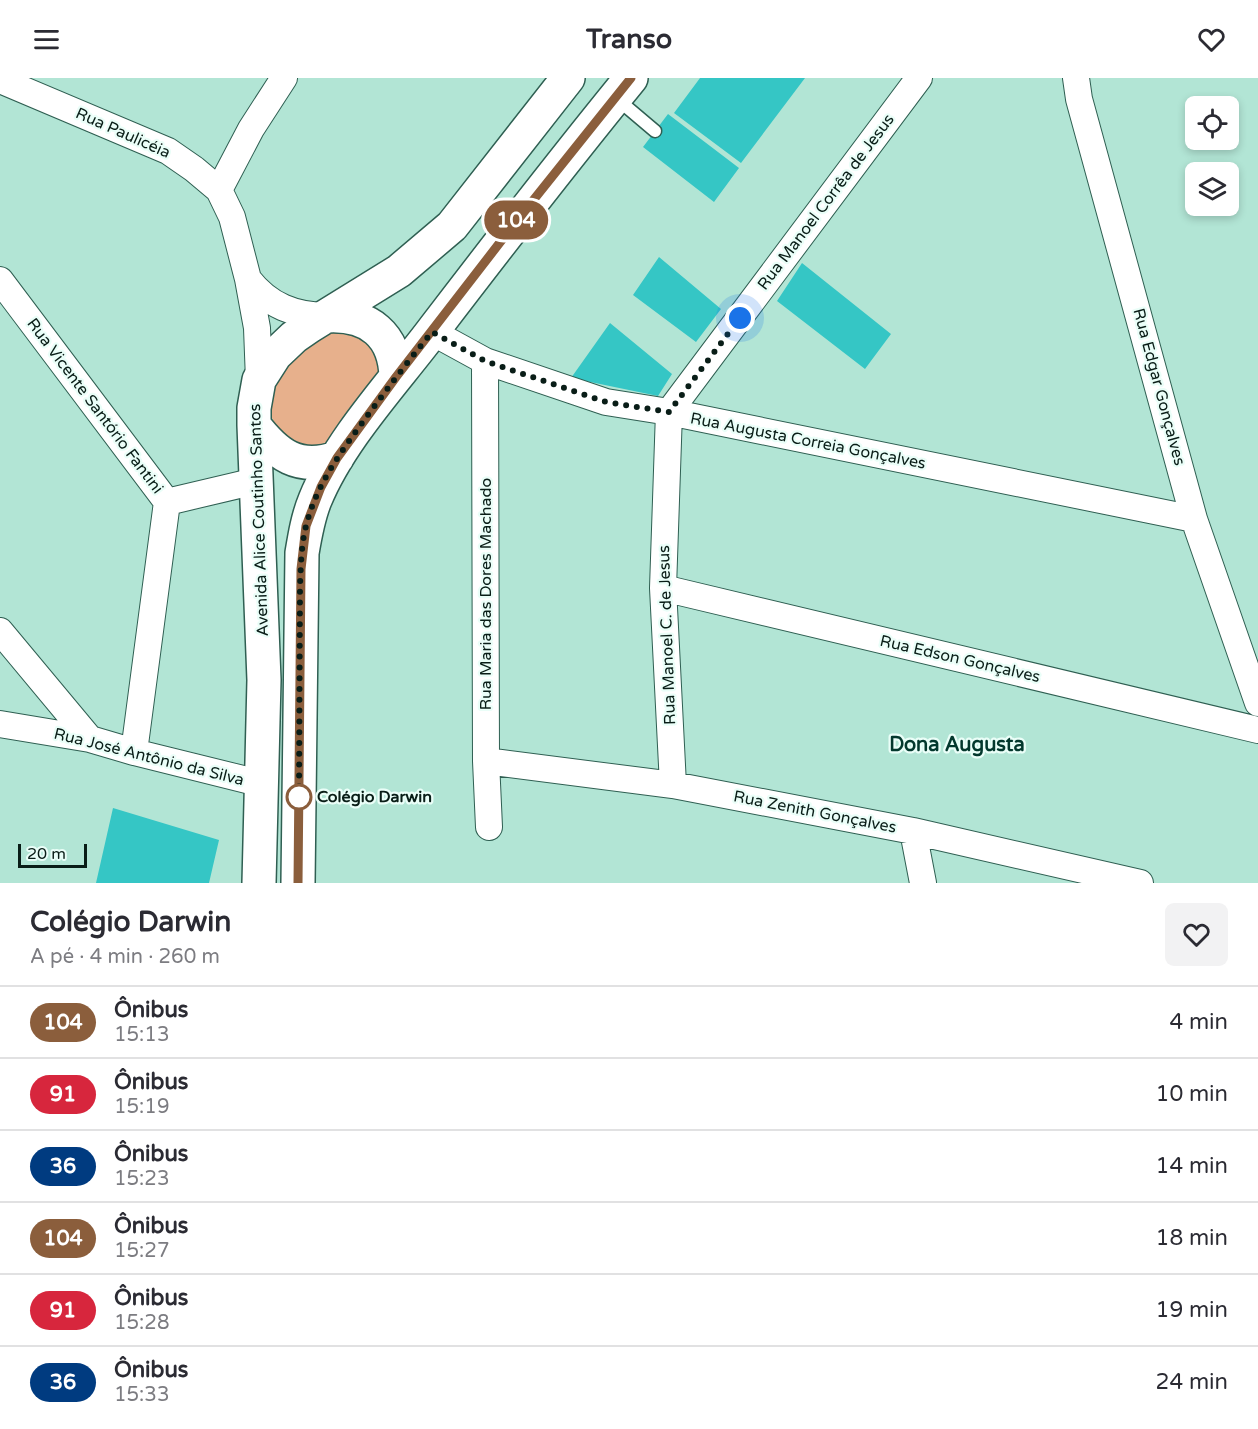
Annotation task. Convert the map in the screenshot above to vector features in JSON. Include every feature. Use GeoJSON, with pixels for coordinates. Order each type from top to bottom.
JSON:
{"type":"FeatureCollection","features":[{"type":"Feature","properties":{"kind":"main road","name":"Avenida Alice Coutinho Santos"},"geometry":{"type":"LineString","coordinates":[[259,883],[264,680],[254,408],[259,380],[276,355],[294,338],[399,271],[452,226],[568,78]]}},
{"type":"Feature","properties":{"kind":"main road"},"geometry":{"type":"LineString","coordinates":[[298,883],[302,553],[306,526],[326,460],[432,332],[515,223],[623,88]]}},
{"type":"Feature","properties":{"kind":"main road"},"geometry":{"type":"LineString","coordinates":[[328,316],[342,315],[367,322],[390,322],[432,332]]}},
{"type":"Feature","properties":{"kind":"main road"},"geometry":{"type":"LineString","coordinates":[[367,322],[382,335],[392,351],[396,377]]}},
{"type":"Feature","properties":{"kind":"main road"},"geometry":{"type":"LineString","coordinates":[[254,425],[274,449],[286,457],[300,462],[326,460]]}},
{"type":"Feature","properties":{"kind":"main road"},"geometry":{"type":"LineString","coordinates":[[256,481],[286,476],[326,460]]}},
{"type":"Feature","properties":{"kind":"street"},"geometry":{"type":"LineString","coordinates":[[219,189],[251,129],[284,78]]}},
{"type":"Feature","properties":{"kind":"street","name":"Rua Manoel Corrêa de Jesus"},"geometry":{"type":"LineString","coordinates":[[669,412],[919,78]]}},
{"type":"Feature","properties":{"kind":"street","name":"Rua Edgar Gonçalves"},"geometry":{"type":"LineString","coordinates":[[1055,78],[1078,88],[1194,519],[1258,703]]}},
{"type":"Feature","properties":{"kind":"street","name":"Rua Paulicéia"},"geometry":{"type":"LineString","coordinates":[[0,80],[168,151],[219,189],[232,217],[248,279],[257,328],[259,380]]}},
{"type":"Feature","properties":{"kind":"street","name":"Rua Paulicéia"},"geometry":{"type":"LineString","coordinates":[[248,279],[268,300],[282,308],[312,316],[328,316]]}},
{"type":"Feature","properties":{"kind":"street","name":"Rua Vicente Santório Fantini"},"geometry":{"type":"LineString","coordinates":[[0,280],[167,502],[134,752]]}},
{"type":"Feature","properties":{"kind":"street","name":"Rua Augusta Correia Gonçalves"},"geometry":{"type":"LineString","coordinates":[[432,332],[485,361],[606,402],[669,412],[1194,519]]}},
{"type":"Feature","properties":{"kind":"street","name":"Rua Maria das Dores Machado"},"geometry":{"type":"LineString","coordinates":[[485,361],[486,761],[489,827]]}},
{"type":"Feature","properties":{"kind":"street","name":"Rua Manoel C. de Jesus"},"geometry":{"type":"LineString","coordinates":[[669,412],[663,588],[673,786]]}},
{"type":"Feature","properties":{"kind":"street"},"geometry":{"type":"LineString","coordinates":[[167,502],[256,481]]}},
{"type":"Feature","properties":{"kind":"street","name":"Rua Edson Gonçalves"},"geometry":{"type":"LineString","coordinates":[[663,588],[1258,730]]}},
{"type":"Feature","properties":{"kind":"street"},"geometry":{"type":"LineString","coordinates":[[0,630],[90,739]]}},
{"type":"Feature","properties":{"kind":"street","name":"Rua José Antônio da Silva"},"geometry":{"type":"LineString","coordinates":[[0,724],[90,739],[263,784]]}},
{"type":"Feature","properties":{"kind":"street","name":"Rua Zenith Gonçalves"},"geometry":{"type":"LineString","coordinates":[[486,761],[673,786],[914,831],[1140,883]]}},
{"type":"Feature","properties":{"kind":"street"},"geometry":{"type":"LineString","coordinates":[[914,831],[923,883]]}},
{"type":"Feature","properties":{"kind":"lane"},"geometry":{"type":"LineString","coordinates":[[623,88],[655,131]]}},
{"type":"Feature","properties":{"kind":"shaded area"},"geometry":{"type":"Polygon","coordinates":[[[353,330],[382,355],[378,378],[340,434],[321,446],[311,448],[295,443],[277,428],[271,416],[270,391],[280,368],[324,335],[336,331],[353,330]]]}},
{"type":"Feature","properties":{"kind":"building"},"geometry":{"type":"Polygon","coordinates":[[[700,78],[805,78],[741,163],[674,113],[700,78]]]}},
{"type":"Feature","properties":{"kind":"building"},"geometry":{"type":"Polygon","coordinates":[[[668,114],[739,168],[714,202],[643,147],[668,114]]]}},
{"type":"Feature","properties":{"kind":"building"},"geometry":{"type":"Polygon","coordinates":[[[659,257],[721,309],[696,342],[633,295],[659,257]]]}},
{"type":"Feature","properties":{"kind":"building"},"geometry":{"type":"Polygon","coordinates":[[[802,263],[891,334],[865,369],[777,301],[802,263]]]}},
{"type":"Feature","properties":{"kind":"building"},"geometry":{"type":"Polygon","coordinates":[[[610,323],[672,374],[658,396],[571,378],[610,323]]]}},
{"type":"Feature","properties":{"kind":"building"},"geometry":{"type":"Polygon","coordinates":[[[113,808],[219,840],[209,883],[96,883],[113,808]]]}},
{"type":"Feature","properties":{"kind":"bus line","name":"104"},"geometry":{"type":"LineString","coordinates":[[298,883],[300,585],[306,526],[314,502],[337,458],[396,377],[631,78]]}},
{"type":"Feature","properties":{"kind":"place","name":"Colégio Darwin"},"geometry":{"type":"Point","coordinates":[299,797]}},
{"type":"Feature","properties":{"kind":"district","name":"Dona Augusta"},"geometry":{"type":"Point","coordinates":[957,745]}},
{"type":"Feature","properties":{"kind":"route"},"geometry":{"type":"LineString","coordinates":[[299,797],[300,585],[306,526],[314,502],[337,458],[432,332],[485,361],[606,402],[669,412],[740,318]]}}]}
